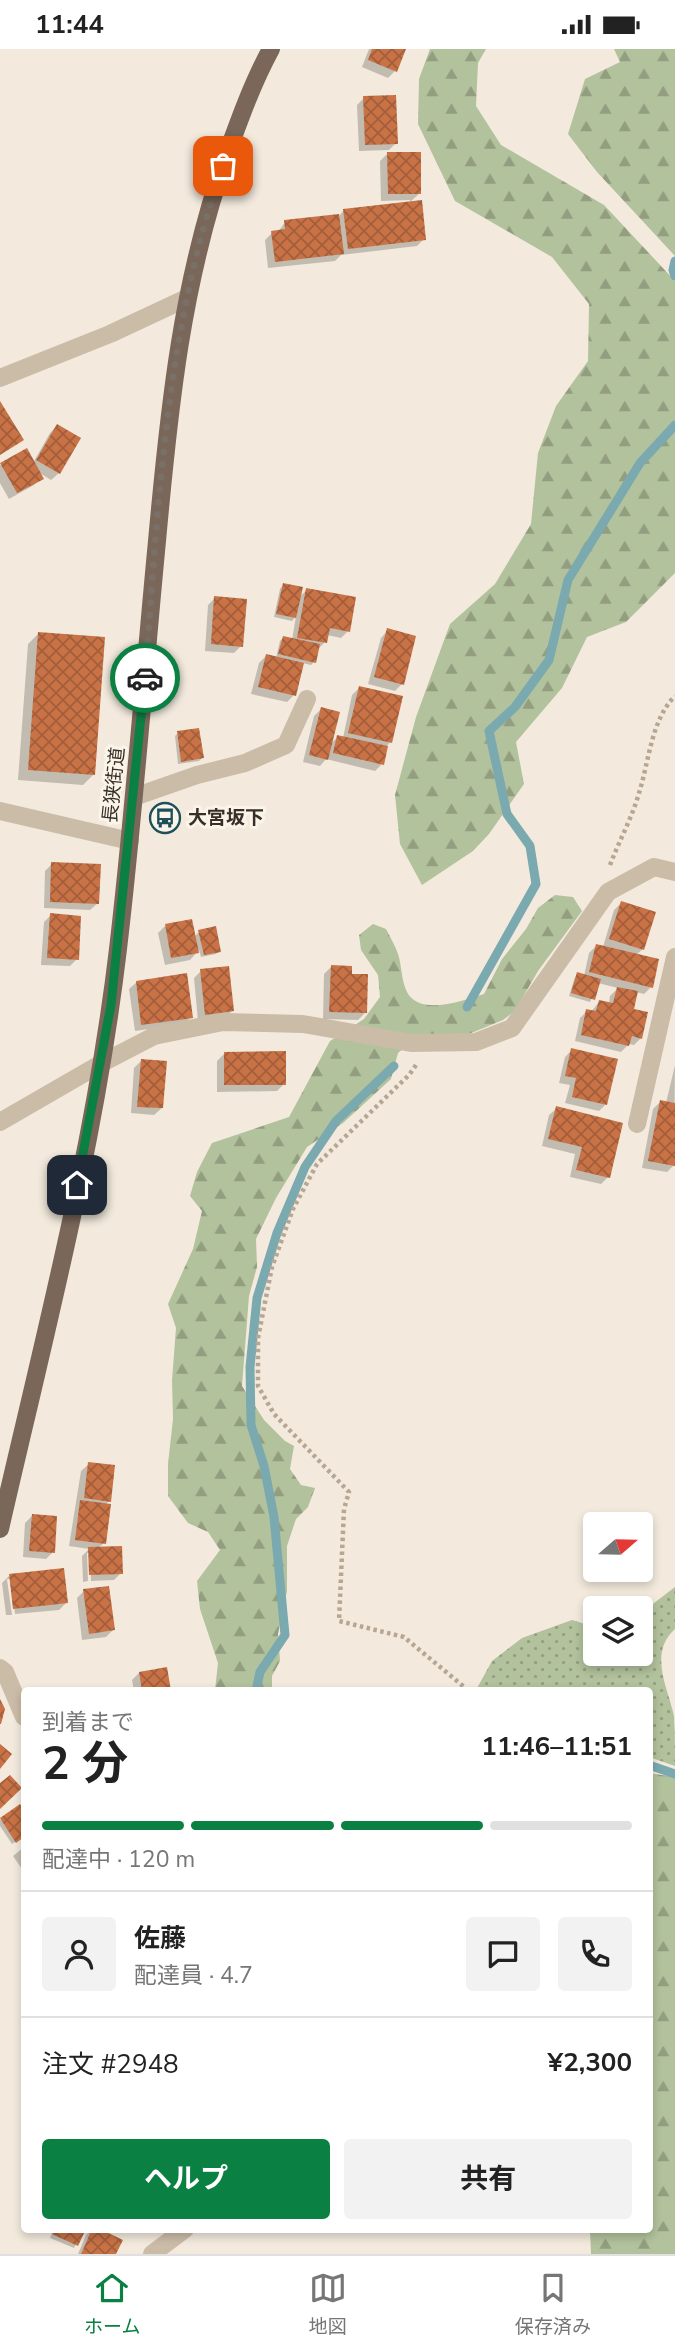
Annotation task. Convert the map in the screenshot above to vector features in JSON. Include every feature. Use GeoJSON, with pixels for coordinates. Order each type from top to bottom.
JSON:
{"type":"FeatureCollection","features":[{"type":"Feature","properties":{"kind":"main road","name":"長狭街道"},"geometry":{"type":"LineString","coordinates":[[0,1529],[102,1063],[130,841],[176,360],[187,298],[215,188],[238,124],[271,49]]}},
{"type":"Feature","properties":{"kind":"street"},"geometry":{"type":"LineString","coordinates":[[0,378],[110,334],[187,298]]}},
{"type":"Feature","properties":{"kind":"street"},"geometry":{"type":"LineString","coordinates":[[134,797],[197,775],[245,763],[286,745],[307,699]]}},
{"type":"Feature","properties":{"kind":"street"},"geometry":{"type":"LineString","coordinates":[[0,811],[130,841]]}},
{"type":"Feature","properties":{"kind":"street"},"geometry":{"type":"LineString","coordinates":[[0,1122],[102,1063],[155,1036],[223,1022],[303,1024],[411,1043],[476,1042],[512,1028],[611,890],[654,867],[675,872]]}},
{"type":"Feature","properties":{"kind":"street"},"geometry":{"type":"LineString","coordinates":[[637,1124],[675,957]]}},
{"type":"Feature","properties":{"kind":"street"},"geometry":{"type":"LineString","coordinates":[[0,1668],[5,1672],[21,1710]]}},
{"type":"Feature","properties":{"kind":"street"},"geometry":{"type":"LineString","coordinates":[[152,2254],[180,2233]]}},
{"type":"Feature","properties":{"kind":"path"},"geometry":{"type":"LineString","coordinates":[[611,890],[608,871],[638,797],[656,728],[668,703],[675,696]]}},
{"type":"Feature","properties":{"kind":"path"},"geometry":{"type":"LineString","coordinates":[[434,1042],[409,1075],[317,1164],[293,1209],[272,1267],[267,1291],[258,1338],[258,1385],[274,1414],[349,1492],[344,1509],[339,1621],[404,1637],[465,1687]]}},
{"type":"Feature","properties":{"kind":"green space"},"geometry":{"type":"Polygon","coordinates":[[[430,49],[486,49],[478,63],[476,106],[501,145],[604,205],[675,281],[675,573],[626,622],[587,637],[562,688],[516,742],[524,784],[489,834],[473,851],[422,885],[400,844],[395,795],[416,717],[450,624],[495,584],[531,524],[538,453],[556,406],[588,361],[589,304],[552,257],[455,201],[418,124],[419,79],[430,49]]]}},
{"type":"Feature","properties":{"kind":"green space"},"geometry":{"type":"Polygon","coordinates":[[[614,49],[675,49],[675,256],[597,172],[568,134],[585,79],[620,62],[614,49]]]}},
{"type":"Feature","properties":{"kind":"green space"},"geometry":{"type":"Polygon","coordinates":[[[555,895],[573,897],[582,911],[538,971],[515,1011],[503,1020],[469,1034],[420,1034],[398,1053],[391,1079],[343,1123],[307,1147],[276,1198],[256,1239],[257,1267],[249,1296],[242,1386],[264,1420],[285,1441],[294,1446],[290,1469],[301,1485],[315,1488],[308,1507],[296,1519],[287,1546],[287,1591],[278,1634],[280,1661],[272,1676],[272,1687],[215,1687],[218,1663],[200,1609],[197,1581],[220,1550],[208,1532],[188,1523],[168,1496],[176,1328],[168,1304],[193,1249],[202,1211],[190,1196],[197,1172],[212,1143],[289,1117],[330,1041],[364,1019],[380,997],[378,975],[361,950],[359,935],[373,924],[386,929],[394,944],[405,987],[413,1000],[422,1004],[443,1005],[484,994],[502,959],[526,929],[538,908],[555,895]]]}},
{"type":"Feature","properties":{"kind":"green space"},"geometry":{"type":"Polygon","coordinates":[[[675,1587],[675,1629],[667,1638],[661,1660],[674,1716],[675,1766],[653,1758],[653,1687],[478,1687],[492,1661],[522,1638],[572,1620],[583,1623],[583,1666],[653,1666],[653,1604],[675,1587]]]}},
{"type":"Feature","properties":{"kind":"green space"},"geometry":{"type":"Polygon","coordinates":[[[653,1774],[675,1777],[675,2254],[591,2254],[590,2233],[653,2233],[653,1774]]]}},
{"type":"Feature","properties":{"kind":"building"},"geometry":{"type":"Polygon","coordinates":[[[372,49],[406,49],[397,72],[368,60],[372,49]]]}},
{"type":"Feature","properties":{"kind":"building"},"geometry":{"type":"Polygon","coordinates":[[[396,95],[398,144],[365,145],[363,96],[396,95]]]}},
{"type":"Feature","properties":{"kind":"building"},"geometry":{"type":"Polygon","coordinates":[[[387,152],[421,152],[421,194],[388,194],[387,152]]]}},
{"type":"Feature","properties":{"kind":"building"},"geometry":{"type":"Polygon","coordinates":[[[422,200],[426,240],[348,249],[343,209],[422,200]]]}},
{"type":"Feature","properties":{"kind":"building"},"geometry":{"type":"Polygon","coordinates":[[[339,214],[344,254],[275,262],[271,231],[285,229],[284,220],[339,214]]]}},
{"type":"Feature","properties":{"kind":"building"},"geometry":{"type":"Polygon","coordinates":[[[0,401],[24,440],[0,455],[0,401]]]}},
{"type":"Feature","properties":{"kind":"building"},"geometry":{"type":"Polygon","coordinates":[[[57,424],[81,438],[60,474],[36,460],[57,424]]]}},
{"type":"Feature","properties":{"kind":"building"},"geometry":{"type":"Polygon","coordinates":[[[27,448],[44,479],[17,493],[0,463],[27,448]]]}},
{"type":"Feature","properties":{"kind":"building"},"geometry":{"type":"Polygon","coordinates":[[[283,583],[303,587],[296,618],[276,614],[283,583]]]}},
{"type":"Feature","properties":{"kind":"building"},"geometry":{"type":"Polygon","coordinates":[[[306,588],[356,597],[350,632],[330,628],[327,643],[297,638],[306,588]]]}},
{"type":"Feature","properties":{"kind":"building"},"geometry":{"type":"Polygon","coordinates":[[[214,596],[247,599],[243,647],[211,644],[214,596]]]}},
{"type":"Feature","properties":{"kind":"building"},"geometry":{"type":"Polygon","coordinates":[[[387,628],[416,636],[404,685],[374,677],[387,628]]]}},
{"type":"Feature","properties":{"kind":"building"},"geometry":{"type":"Polygon","coordinates":[[[38,632],[105,637],[95,775],[28,770],[38,632]]]}},
{"type":"Feature","properties":{"kind":"building"},"geometry":{"type":"Polygon","coordinates":[[[283,636],[320,644],[316,663],[278,654],[283,636]]]}},
{"type":"Feature","properties":{"kind":"building"},"geometry":{"type":"Polygon","coordinates":[[[266,654],[304,663],[296,696],[258,687],[266,654]]]}},
{"type":"Feature","properties":{"kind":"building"},"geometry":{"type":"Polygon","coordinates":[[[359,686],[403,696],[392,743],[348,733],[359,686]]]}},
{"type":"Feature","properties":{"kind":"building"},"geometry":{"type":"Polygon","coordinates":[[[321,707],[340,712],[328,760],[309,755],[321,707]]]}},
{"type":"Feature","properties":{"kind":"building"},"geometry":{"type":"Polygon","coordinates":[[[199,728],[204,758],[181,762],[177,731],[199,728]]]}},
{"type":"Feature","properties":{"kind":"building"},"geometry":{"type":"Polygon","coordinates":[[[337,735],[388,746],[384,765],[333,753],[337,735]]]}},
{"type":"Feature","properties":{"kind":"building"},"geometry":{"type":"Polygon","coordinates":[[[51,862],[101,864],[99,904],[50,902],[51,862]]]}},
{"type":"Feature","properties":{"kind":"building"},"geometry":{"type":"Polygon","coordinates":[[[621,901],[656,912],[644,950],[609,939],[621,901]]]}},
{"type":"Feature","properties":{"kind":"building"},"geometry":{"type":"Polygon","coordinates":[[[50,913],[81,916],[79,960],[47,958],[50,913]]]}},
{"type":"Feature","properties":{"kind":"building"},"geometry":{"type":"Polygon","coordinates":[[[192,919],[199,953],[171,958],[165,924],[192,919]]]}},
{"type":"Feature","properties":{"kind":"building"},"geometry":{"type":"Polygon","coordinates":[[[216,926],[221,952],[204,955],[198,930],[216,926]]]}},
{"type":"Feature","properties":{"kind":"building"},"geometry":{"type":"Polygon","coordinates":[[[596,944],[659,959],[653,988],[589,972],[596,944]]]}},
{"type":"Feature","properties":{"kind":"building"},"geometry":{"type":"Polygon","coordinates":[[[331,965],[352,966],[352,974],[368,974],[367,1013],[329,1012],[331,965]]]}},
{"type":"Feature","properties":{"kind":"building"},"geometry":{"type":"Polygon","coordinates":[[[229,966],[234,1011],[205,1015],[200,969],[229,966]]]}},
{"type":"Feature","properties":{"kind":"building"},"geometry":{"type":"Polygon","coordinates":[[[577,972],[601,979],[595,1000],[571,993],[577,972]]]}},
{"type":"Feature","properties":{"kind":"building"},"geometry":{"type":"Polygon","coordinates":[[[187,973],[193,1018],[141,1025],[136,981],[187,973]]]}},
{"type":"Feature","properties":{"kind":"building"},"geometry":{"type":"Polygon","coordinates":[[[617,987],[638,991],[634,1009],[648,1012],[642,1039],[632,1036],[629,1046],[581,1035],[586,1009],[596,1011],[599,1000],[613,1003],[617,987]]]}},
{"type":"Feature","properties":{"kind":"building"},"geometry":{"type":"Polygon","coordinates":[[[571,1048],[618,1059],[607,1105],[572,1097],[576,1078],[565,1076],[571,1048]]]}},
{"type":"Feature","properties":{"kind":"building"},"geometry":{"type":"Polygon","coordinates":[[[286,1051],[286,1085],[224,1085],[224,1052],[286,1051]]]}},
{"type":"Feature","properties":{"kind":"building"},"geometry":{"type":"Polygon","coordinates":[[[141,1059],[167,1061],[163,1108],[137,1107],[141,1059]]]}},
{"type":"Feature","properties":{"kind":"building"},"geometry":{"type":"Polygon","coordinates":[[[660,1100],[675,1103],[675,1166],[648,1161],[660,1100]]]}},
{"type":"Feature","properties":{"kind":"building"},"geometry":{"type":"Polygon","coordinates":[[[556,1106],[623,1123],[610,1178],[576,1170],[582,1147],[548,1139],[556,1106]]]}},
{"type":"Feature","properties":{"kind":"building"},"geometry":{"type":"Polygon","coordinates":[[[88,1462],[115,1465],[111,1502],[84,1498],[88,1462]]]}},
{"type":"Feature","properties":{"kind":"building"},"geometry":{"type":"Polygon","coordinates":[[[80,1500],[111,1504],[106,1544],[75,1540],[80,1500]]]}},
{"type":"Feature","properties":{"kind":"building"},"geometry":{"type":"Polygon","coordinates":[[[32,1514],[57,1516],[55,1553],[29,1551],[32,1514]]]}},
{"type":"Feature","properties":{"kind":"building"},"geometry":{"type":"Polygon","coordinates":[[[122,1546],[123,1574],[89,1575],[88,1547],[122,1546]]]}},
{"type":"Feature","properties":{"kind":"building"},"geometry":{"type":"Polygon","coordinates":[[[64,1568],[68,1603],[13,1609],[9,1574],[64,1568]]]}},
{"type":"Feature","properties":{"kind":"building"},"geometry":{"type":"Polygon","coordinates":[[[109,1586],[115,1630],[89,1634],[83,1589],[109,1586]]]}},
{"type":"Feature","properties":{"kind":"building"},"geometry":{"type":"Polygon","coordinates":[[[167,1667],[170,1687],[141,1687],[139,1672],[167,1667]]]}},
{"type":"Feature","properties":{"kind":"building"},"geometry":{"type":"Polygon","coordinates":[[[0,1699],[5,1709],[1,1724],[0,1724],[0,1699]]]}},
{"type":"Feature","properties":{"kind":"building"},"geometry":{"type":"Polygon","coordinates":[[[0,1744],[12,1754],[0,1769],[0,1744]]]}},
{"type":"Feature","properties":{"kind":"building"},"geometry":{"type":"Polygon","coordinates":[[[10,1775],[21,1789],[0,1809],[0,1783],[10,1775]]]}},
{"type":"Feature","properties":{"kind":"building"},"geometry":{"type":"Polygon","coordinates":[[[20,1804],[21,1839],[16,1843],[0,1818],[20,1804]]]}},
{"type":"Feature","properties":{"kind":"building"},"geometry":{"type":"Polygon","coordinates":[[[53,2233],[84,2233],[78,2246],[53,2233]]]}},
{"type":"Feature","properties":{"kind":"building"},"geometry":{"type":"Polygon","coordinates":[[[90,2233],[108,2233],[123,2240],[116,2254],[81,2254],[90,2233]]]}},
{"type":"Feature","properties":{"kind":"waterway"},"geometry":{"type":"LineString","coordinates":[[675,261],[675,276]]}},
{"type":"Feature","properties":{"kind":"waterway"},"geometry":{"type":"LineString","coordinates":[[467,1007],[536,884],[530,846],[507,814],[489,731],[515,707],[549,660],[568,580],[640,463],[675,425]]}},
{"type":"Feature","properties":{"kind":"waterway"},"geometry":{"type":"LineString","coordinates":[[257,1687],[260,1672],[285,1635],[274,1517],[264,1466],[251,1425],[250,1367],[257,1298],[277,1233],[305,1167],[336,1121],[394,1066]]}},
{"type":"Feature","properties":{"kind":"waterway"},"geometry":{"type":"LineString","coordinates":[[653,1766],[675,1774]]}},
{"type":"Feature","properties":{"kind":"way so far"},"geometry":{"type":"LineString","coordinates":[[145,678],[161,492],[176,360],[200,240],[223,166]]}},
{"type":"Feature","properties":{"kind":"place","name":"大宮坂下"},"geometry":{"type":"Point","coordinates":[165,818]}},
{"type":"Feature","properties":{"kind":"route"},"geometry":{"type":"LineString","coordinates":[[77,1185],[111,1005],[145,678]]}}]}
